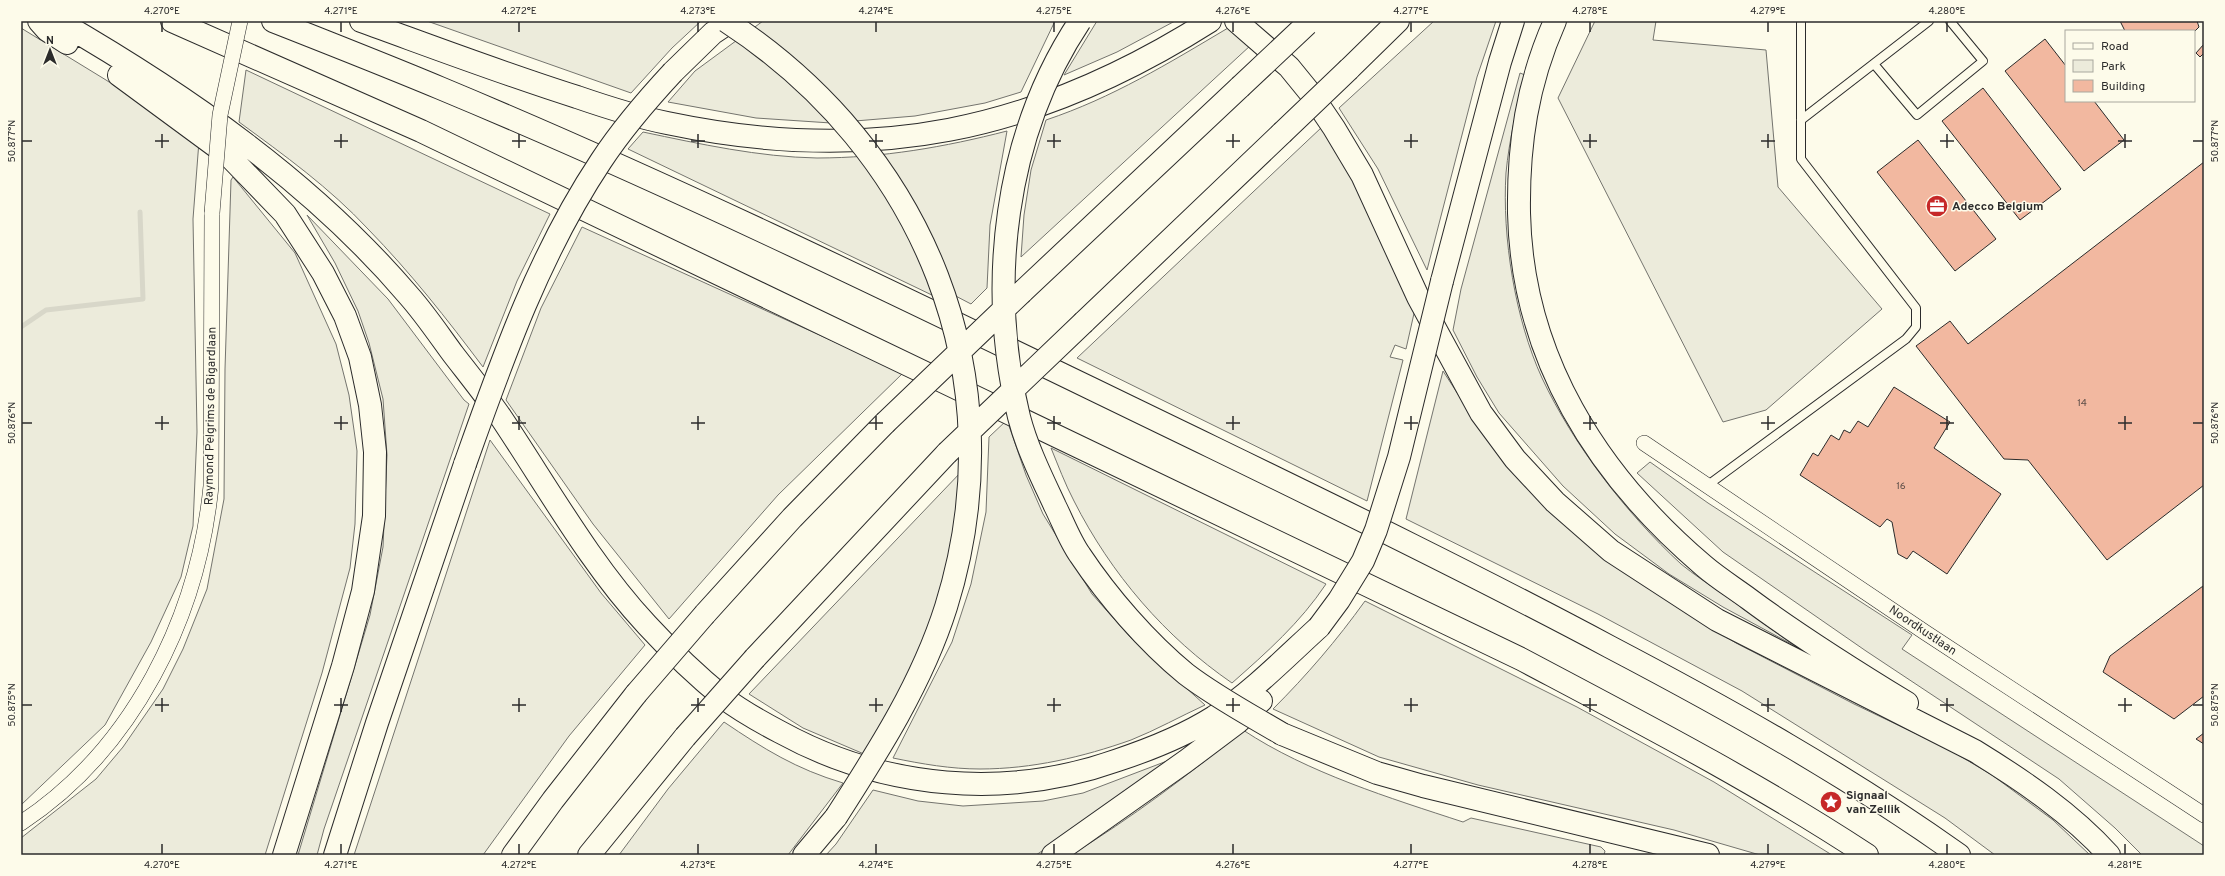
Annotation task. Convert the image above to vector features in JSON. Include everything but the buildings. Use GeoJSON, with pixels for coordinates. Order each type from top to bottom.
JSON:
{"type":"FeatureCollection","features":[{"type":"Feature","properties":{"kind":"highway"},"geometry":{"type":"LineString","coordinates":[[39,21],[47,30],[125,79],[193,127],[250,175],[285,214],[315,260],[345,316],[360,357],[370,405],[375,452],[374,516],[363,591],[343,666],[284,855]]}},
{"type":"Feature","properties":{"kind":"highway"},"geometry":{"type":"LineString","coordinates":[[58,21],[193,106],[282,172],[349,231],[410,296],[499,415],[564,514],[621,594],[648,626],[727,700],[793,740],[834,759],[889,775],[927,781],[971,785],[1050,779],[1094,769],[1162,745],[1210,719],[1248,694],[1319,627]]}},
{"type":"Feature","properties":{"kind":"highway"},"geometry":{"type":"LineString","coordinates":[[172,21],[436,138],[1514,655],[1673,739],[1825,827],[1867,855]]}},
{"type":"Feature","properties":{"kind":"highway"},"geometry":{"type":"LineString","coordinates":[[273,21],[442,89],[668,188],[903,298],[1333,506],[1514,596],[1739,715],[1844,778],[1959,855]]}},
{"type":"Feature","properties":{"kind":"highway"},"geometry":{"type":"LineString","coordinates":[[361,21],[528,82],[666,123],[738,136],[816,142],[866,142],[909,137],[977,125],[1013,115],[1062,99],[1136,64],[1189,35],[1210,21]]}},
{"type":"Feature","properties":{"kind":"highway"},"geometry":{"type":"LineString","coordinates":[[726,21],[765,48],[807,83],[836,112],[888,178],[910,214],[947,303],[962,358],[968,403],[969,482],[964,532],[946,607],[928,656],[882,746],[836,817],[804,855]]}},
{"type":"Feature","properties":{"kind":"highway"},"geometry":{"type":"LineString","coordinates":[[335,855],[376,723],[465,464],[504,356],[536,280],[570,213],[600,162],[624,128],[673,72],[713,33],[731,21]]}},
{"type":"Feature","properties":{"kind":"highway"},"geometry":{"type":"LineString","coordinates":[[1080,21],[1068,39],[1042,90],[1022,149],[1010,209],[1004,256],[1005,333],[1020,418],[1038,471],[1079,554],[1111,595],[1148,638],[1187,674],[1239,709],[1282,734],[1377,773],[1479,801],[1708,855]]}},
{"type":"Feature","properties":{"kind":"highway"},"geometry":{"type":"LineString","coordinates":[[1236,21],[1289,67],[1311,94],[1334,128],[1362,175],[1418,297],[1481,413],[1515,458],[1555,502],[1611,551],[1716,620],[1975,751],[2009,772],[2041,794],[2096,841],[2109,855]]}},
{"type":"Feature","properties":{"kind":"highway"},"geometry":{"type":"LineString","coordinates":[[589,855],[684,738],[755,658],[947,453],[1398,21]]}},
{"type":"Feature","properties":{"kind":"highway"},"geometry":{"type":"LineString","coordinates":[[1053,855],[1180,766],[1238,722],[1294,667],[1363,561],[1388,498],[1442,281],[1500,62],[1513,21]]}},
{"type":"Feature","properties":{"kind":"highway"},"geometry":{"type":"LineString","coordinates":[[1500,62],[1524,21]]}},
{"type":"Feature","properties":{"kind":"highway"},"geometry":{"type":"LineString","coordinates":[[1555,21],[1533,82],[1523,128],[1519,176],[1520,236],[1526,287],[1538,329],[1544,349],[1570,405],[1596,450],[1622,484],[1652,518],[1705,567],[1795,633],[1940,722],[1975,751]]}},
{"type":"Feature","properties":{"kind":"highway"},"geometry":{"type":"LineString","coordinates":[[513,855],[553,800],[636,694],[705,614],[792,518],[886,423],[1022,292],[1309,22]]}},
{"type":"Feature","properties":{"kind":"street","name":"Raymond Pelgrims de Bigardlaan"},"geometry":{"type":"LineString","coordinates":[[21,823],[46,806],[98,756],[140,701],[170,642],[186,604],[197,568],[208,515],[211,486],[212,213],[220,115],[240,21]]}},
{"type":"Feature","properties":{"kind":"street","name":"Noordkustlaan"},"geometry":{"type":"LineString","coordinates":[[1644,443],[1926,633],[2204,815]]}},
{"type":"Feature","properties":{"kind":"lane"},"geometry":{"type":"LineString","coordinates":[[1708,485],[1906,340],[1916,326],[1916,308],[1801,159],[1801,21]]}},
{"type":"Feature","properties":{"kind":"lane"},"geometry":{"type":"LineString","coordinates":[[1801,120],[1929,21]]}},
{"type":"Feature","properties":{"kind":"lane"},"geometry":{"type":"LineString","coordinates":[[1874,64],[1917,115],[1983,60],[1950,21]]}},
{"type":"Feature","properties":{"kind":"green space"},"geometry":{"type":"Polygon","coordinates":[[[427,21],[701,21],[672,48],[631,93],[427,21]]]}},
{"type":"Feature","properties":{"kind":"green space"},"geometry":{"type":"Polygon","coordinates":[[[763,21],[1055,21],[1021,92],[985,103],[915,116],[831,123],[756,118],[668,102],[695,71],[763,21]]]}},
{"type":"Feature","properties":{"kind":"green space"},"geometry":{"type":"Polygon","coordinates":[[[1097,21],[1175,21],[1117,52],[1064,75],[1097,21]]]}},
{"type":"Feature","properties":{"kind":"green space"},"geometry":{"type":"Polygon","coordinates":[[[1434,21],[1496,21],[1477,77],[1427,270],[1378,169],[1339,108],[1434,21]]]}},
{"type":"Feature","properties":{"kind":"green space"},"geometry":{"type":"Polygon","coordinates":[[[1595,21],[1656,21],[1653,40],[1766,50],[1778,187],[1882,309],[1766,410],[1723,422],[1558,98],[1595,21]]]}},
{"type":"Feature","properties":{"kind":"green space"},"geometry":{"type":"Polygon","coordinates":[[[21,28],[106,80],[199,141],[193,219],[197,432],[193,526],[181,577],[151,642],[105,725],[21,805],[21,28]]]}},
{"type":"Feature","properties":{"kind":"green space"},"geometry":{"type":"Polygon","coordinates":[[[1228,28],[1251,45],[1021,257],[1024,215],[1031,170],[1046,120],[1094,101],[1140,79],[1228,28]]]}},
{"type":"Feature","properties":{"kind":"green space"},"geometry":{"type":"Polygon","coordinates":[[[246,70],[550,214],[517,281],[483,367],[442,314],[384,245],[353,214],[306,172],[239,122],[246,70]]]}},
{"type":"Feature","properties":{"kind":"green space"},"geometry":{"type":"Polygon","coordinates":[[[1520,73],[1525,75],[1507,161],[1505,198],[1506,224],[1512,277],[1524,330],[1542,378],[1569,429],[1621,501],[1641,523],[1681,564],[1795,646],[1723,607],[1669,574],[1615,534],[1563,486],[1499,413],[1477,377],[1453,330],[1461,289],[1520,73]]]}},
{"type":"Feature","properties":{"kind":"green space"},"geometry":{"type":"Polygon","coordinates":[[[1322,127],[1346,165],[1415,309],[1406,349],[1395,345],[1390,357],[1403,360],[1367,501],[1077,358],[1322,127]]]}},
{"type":"Feature","properties":{"kind":"green space"},"geometry":{"type":"Polygon","coordinates":[[[1007,131],[990,225],[987,288],[971,304],[929,282],[936,297],[628,149],[643,132],[708,145],[773,155],[817,158],[865,156],[937,147],[1007,131]]]}},
{"type":"Feature","properties":{"kind":"green space"},"geometry":{"type":"Polygon","coordinates":[[[233,177],[295,253],[336,344],[349,395],[357,451],[355,524],[350,568],[322,673],[265,855],[21,855],[21,838],[96,779],[123,747],[163,689],[183,649],[207,589],[224,499],[225,369],[231,180],[233,177]]]}},
{"type":"Feature","properties":{"kind":"green space"},"geometry":{"type":"Polygon","coordinates":[[[307,215],[388,299],[464,400],[469,404],[324,829],[317,855],[298,855],[370,615],[383,547],[387,455],[383,399],[369,343],[358,311],[335,263],[307,215]]]}},
{"type":"Feature","properties":{"kind":"green space"},"geometry":{"type":"Polygon","coordinates":[[[582,227],[903,373],[778,495],[669,619],[593,524],[506,400],[541,308],[582,227]]]}},
{"type":"Feature","properties":{"kind":"green space"},"geometry":{"type":"Polygon","coordinates":[[[1443,371],[1478,425],[1670,602],[1736,643],[1854,704],[1950,750],[1992,775],[2053,820],[2090,855],[1995,855],[1945,818],[1742,691],[1598,614],[1406,519],[1443,371]]]}},
{"type":"Feature","properties":{"kind":"green space"},"geometry":{"type":"Polygon","coordinates":[[[1007,420],[1026,475],[1043,514],[1092,594],[1131,638],[1205,705],[1131,740],[1094,752],[1057,761],[1019,767],[969,769],[936,766],[893,758],[952,642],[971,584],[986,512],[989,437],[1007,420]]]}},
{"type":"Feature","properties":{"kind":"green space"},"geometry":{"type":"Polygon","coordinates":[[[490,440],[601,593],[645,645],[569,736],[483,855],[354,855],[490,440]]]}},
{"type":"Feature","properties":{"kind":"green space"},"geometry":{"type":"Polygon","coordinates":[[[1051,448],[1326,584],[1294,624],[1232,683],[1207,665],[1184,645],[1162,624],[1123,579],[1105,554],[1074,501],[1051,448]]]}},
{"type":"Feature","properties":{"kind":"green space"},"geometry":{"type":"Polygon","coordinates":[[[1650,462],[1708,503],[1912,635],[1902,649],[2204,846],[2204,855],[2142,855],[2115,828],[2059,779],[1866,651],[1723,552],[1637,473],[1650,462]]]}},
{"type":"Feature","properties":{"kind":"green space"},"geometry":{"type":"Polygon","coordinates":[[[962,471],[954,539],[933,620],[886,719],[864,754],[803,728],[749,694],[962,471]]]}},
{"type":"Feature","properties":{"kind":"green space"},"geometry":{"type":"Polygon","coordinates":[[[1365,601],[1577,707],[1714,782],[1832,855],[1760,855],[1674,830],[1478,785],[1379,757],[1273,709],[1298,683],[1344,630],[1365,601]]]}},
{"type":"Feature","properties":{"kind":"green space"},"geometry":{"type":"Polygon","coordinates":[[[724,722],[753,741],[795,765],[843,783],[788,855],[619,855],[668,789],[724,722]]]}},
{"type":"Feature","properties":{"kind":"green space"},"geometry":{"type":"Polygon","coordinates":[[[1243,730],[1268,745],[1322,772],[1378,794],[1463,822],[1471,818],[1601,847],[1605,851],[1604,855],[1071,855],[1159,796],[1243,730]]]}},
{"type":"Feature","properties":{"kind":"green space"},"geometry":{"type":"Polygon","coordinates":[[[1167,761],[1084,823],[1036,855],[826,855],[836,844],[873,790],[918,801],[963,806],[1043,801],[1083,793],[1167,761]]]}},
{"type":"Feature","properties":{"kind":"waterway"},"geometry":{"type":"LineString","coordinates":[[21,327],[46,310],[143,299],[140,212]]}},
{"type":"Feature","properties":{"kind":"place","name":"Adecco Belgium"},"geometry":{"type":"Point","coordinates":[1937,206]}},
{"type":"Feature","properties":{"kind":"place","name":"Signaal van Zellik"},"geometry":{"type":"Point","coordinates":[1831,802]}}]}
